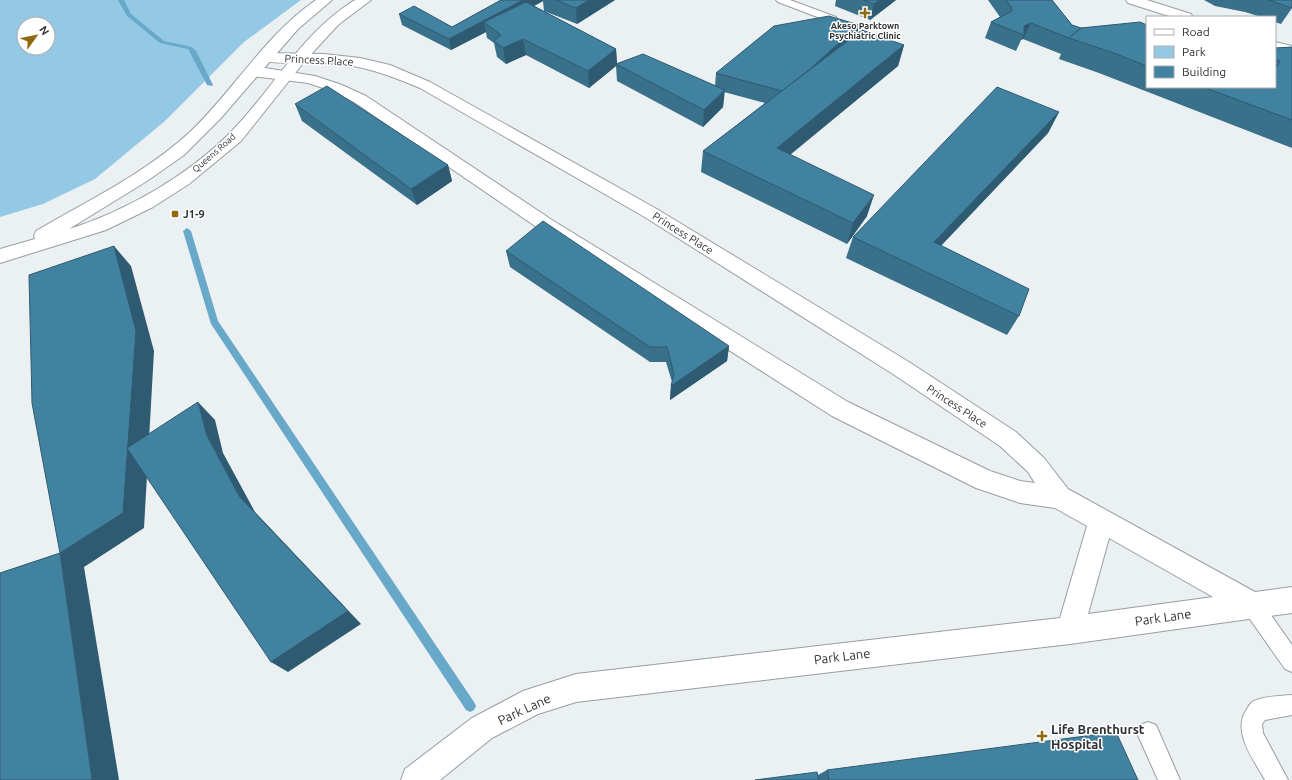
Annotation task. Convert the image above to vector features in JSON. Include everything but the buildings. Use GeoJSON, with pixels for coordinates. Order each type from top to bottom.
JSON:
{"type":"FeatureCollection","features":[{"type":"Feature","properties":{"kind":"street","name":"Queens Road"},"geometry":{"type":"LineString","coordinates":[[24,248],[66,221],[143,177],[172,156],[195,135],[307,13],[325,0]]}},
{"type":"Feature","properties":{"kind":"street","name":"Queens Road"},"geometry":{"type":"LineString","coordinates":[[0,256],[99,226],[147,203],[183,180],[210,159],[235,136],[299,59],[333,22],[364,0]]}},
{"type":"Feature","properties":{"kind":"street"},"geometry":{"type":"LineString","coordinates":[[1134,0],[1183,16]]}},
{"type":"Feature","properties":{"kind":"street"},"geometry":{"type":"LineString","coordinates":[[1276,46],[1292,52]]}},
{"type":"Feature","properties":{"kind":"street","name":"Princess Place"},"geometry":{"type":"LineString","coordinates":[[259,64],[299,59],[341,59],[362,62],[388,69],[425,85],[649,212],[901,368],[1008,439],[1036,465],[1059,497]]}},
{"type":"Feature","properties":{"kind":"street","name":"Princess Place"},"geometry":{"type":"LineString","coordinates":[[259,64],[287,75],[310,79],[337,88],[360,99],[545,224],[840,409],[984,480],[1020,492],[1059,497],[1252,605]]}},
{"type":"Feature","properties":{"kind":"street"},"geometry":{"type":"LineString","coordinates":[[1070,630],[1101,520]]}},
{"type":"Feature","properties":{"kind":"street","name":"Park Lane"},"geometry":{"type":"LineString","coordinates":[[416,780],[482,728],[533,701],[576,688],[1070,630],[1292,600]]}},
{"type":"Feature","properties":{"kind":"lane"},"geometry":{"type":"LineString","coordinates":[[781,0],[832,19]]}},
{"type":"Feature","properties":{"kind":"lane"},"geometry":{"type":"LineString","coordinates":[[1252,605],[1292,662]]}},
{"type":"Feature","properties":{"kind":"lane"},"geometry":{"type":"LineString","coordinates":[[1277,780],[1253,736],[1251,721],[1259,710],[1292,705]]}},
{"type":"Feature","properties":{"kind":"lane"},"geometry":{"type":"LineString","coordinates":[[1148,733],[1169,780]]}},
{"type":"Feature","properties":{"kind":"green space"},"geometry":{"type":"Polygon","coordinates":[[[0,0],[301,0],[244,42],[165,121],[95,179],[43,204],[0,217],[0,0]]]}},
{"type":"Feature","properties":{"kind":"waterway"},"geometry":{"type":"LineString","coordinates":[[121,0],[129,15],[162,42],[190,48],[193,51],[210,85]]}},
{"type":"Feature","properties":{"kind":"waterway"},"geometry":{"type":"LineString","coordinates":[[187,231],[214,322],[470,706]]}},
{"type":"Feature","properties":{"kind":"place","name":"Akeso Parktown Psychiatric Clinic"},"geometry":{"type":"Point","coordinates":[865,13]}},
{"type":"Feature","properties":{"kind":"place","name":"J1-9"},"geometry":{"type":"Point","coordinates":[175,214]}},
{"type":"Feature","properties":{"kind":"place","name":"Life Brenthurst Hospital"},"geometry":{"type":"Point","coordinates":[1042,736]}}]}
